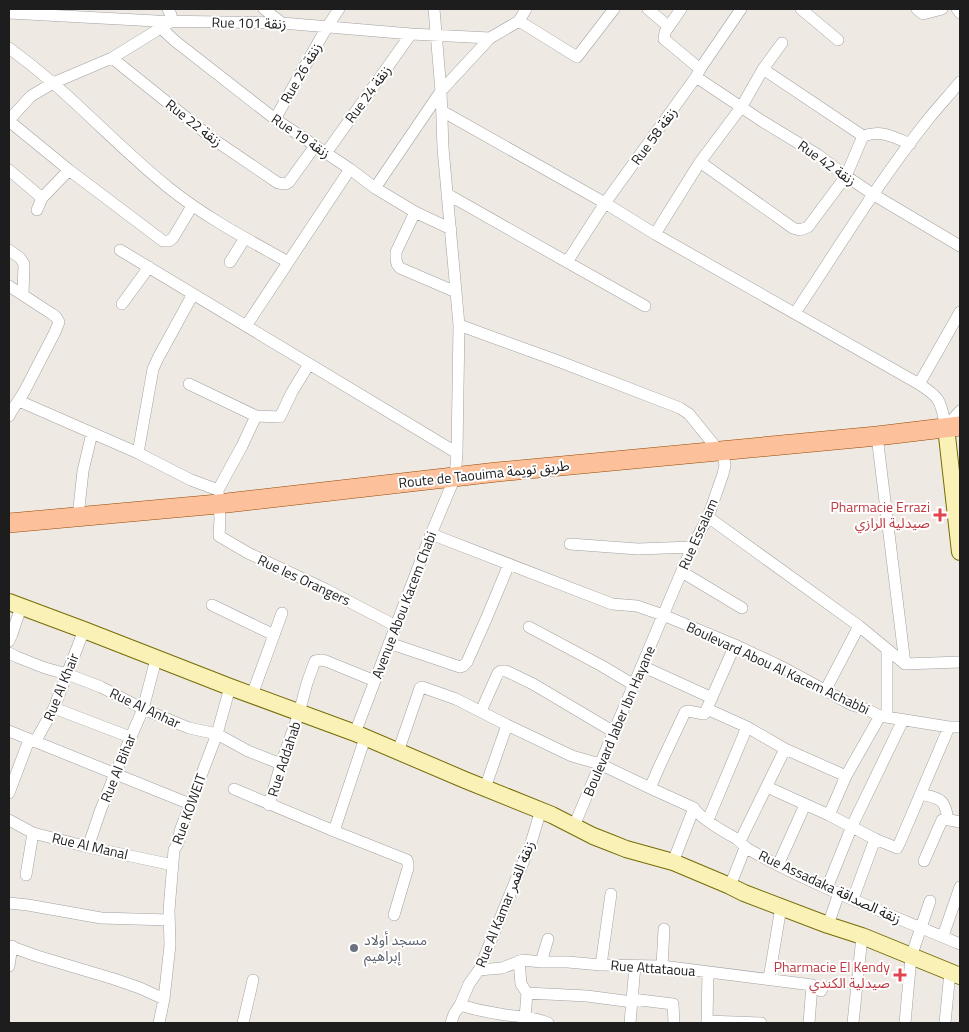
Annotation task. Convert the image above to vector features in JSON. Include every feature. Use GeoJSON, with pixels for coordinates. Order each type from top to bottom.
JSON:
{"type":"FeatureCollection","features":[{"type":"Feature","properties":{"kind":"main road","name":"Route de Taouima طريق تويمة"},"geometry":{"type":"LineString","coordinates":[[9,523],[78,517],[218,497],[720,451],[953,427]]}},
{"type":"Feature","properties":{"kind":"street"},"geometry":{"type":"LineString","coordinates":[[168,9],[172,21],[112,58],[53,83],[31,96],[9,121],[69,170],[163,241],[169,241],[173,238],[192,206]]}},
{"type":"Feature","properties":{"kind":"street"},"geometry":{"type":"LineString","coordinates":[[264,9],[282,23]]}},
{"type":"Feature","properties":{"kind":"street","name":"Rue 26 زنقة"},"geometry":{"type":"LineString","coordinates":[[275,119],[339,9]]}},
{"type":"Feature","properties":{"kind":"street","name":"Avenue Abou Kacem Chabi"},"geometry":{"type":"LineString","coordinates":[[334,831],[375,681],[455,476],[459,325],[443,148],[441,91],[434,9]]}},
{"type":"Feature","properties":{"kind":"street"},"geometry":{"type":"LineString","coordinates":[[375,188],[441,91],[490,38],[519,21],[526,9]]}},
{"type":"Feature","properties":{"kind":"street"},"geometry":{"type":"LineString","coordinates":[[519,21],[577,57],[614,9]]}},
{"type":"Feature","properties":{"kind":"street"},"geometry":{"type":"LineString","coordinates":[[648,9],[669,27],[681,9]]}},
{"type":"Feature","properties":{"kind":"street","name":"Rue 58 زنقة"},"geometry":{"type":"LineString","coordinates":[[566,262],[741,9]]}},
{"type":"Feature","properties":{"kind":"street"},"geometry":{"type":"LineString","coordinates":[[801,9],[838,40]]}},
{"type":"Feature","properties":{"kind":"street"},"geometry":{"type":"LineString","coordinates":[[918,9],[923,14],[942,9]]}},
{"type":"Feature","properties":{"kind":"street"},"geometry":{"type":"LineString","coordinates":[[956,9],[960,13]]}},
{"type":"Feature","properties":{"kind":"street","name":"Rue 101 زنقة"},"geometry":{"type":"LineString","coordinates":[[9,13],[172,21],[282,23],[436,36],[490,38]]}},
{"type":"Feature","properties":{"kind":"street","name":"Rue 42 زنقة"},"geometry":{"type":"LineString","coordinates":[[669,27],[665,32],[664,39],[698,73],[762,121],[818,155],[874,195],[960,246]]}},
{"type":"Feature","properties":{"kind":"street","name":"Rue 19 زنقة"},"geometry":{"type":"LineString","coordinates":[[161,28],[275,119],[350,168],[375,188],[415,212],[451,229]]}},
{"type":"Feature","properties":{"kind":"street","name":"Rue 24 زنقة"},"geometry":{"type":"LineString","coordinates":[[326,153],[411,34]]}},
{"type":"Feature","properties":{"kind":"street"},"geometry":{"type":"LineString","coordinates":[[655,234],[700,162],[742,106],[763,69],[782,43]]}},
{"type":"Feature","properties":{"kind":"street"},"geometry":{"type":"LineString","coordinates":[[9,48],[53,83],[126,152],[192,206],[288,262]]}},
{"type":"Feature","properties":{"kind":"street","name":"Rue 22 زنقة"},"geometry":{"type":"LineString","coordinates":[[112,58],[213,138],[278,183],[286,184],[289,182],[315,146]]}},
{"type":"Feature","properties":{"kind":"street"},"geometry":{"type":"LineString","coordinates":[[763,69],[863,136]]}},
{"type":"Feature","properties":{"kind":"street"},"geometry":{"type":"LineString","coordinates":[[795,313],[910,144],[960,82]]}},
{"type":"Feature","properties":{"kind":"street"},"geometry":{"type":"LineString","coordinates":[[442,111],[605,203],[655,234],[932,393],[937,398],[953,427],[960,545]]}},
{"type":"Feature","properties":{"kind":"street"},"geometry":{"type":"LineString","coordinates":[[700,162],[793,228],[804,229],[808,227],[846,176],[863,136],[872,133],[883,134],[910,144]]}},
{"type":"Feature","properties":{"kind":"street"},"geometry":{"type":"LineString","coordinates":[[246,326],[350,168]]}},
{"type":"Feature","properties":{"kind":"street"},"geometry":{"type":"LineString","coordinates":[[9,170],[42,198]]}},
{"type":"Feature","properties":{"kind":"street"},"geometry":{"type":"LineString","coordinates":[[37,210],[42,198],[69,170]]}},
{"type":"Feature","properties":{"kind":"street"},"geometry":{"type":"LineString","coordinates":[[448,194],[646,306]]}},
{"type":"Feature","properties":{"kind":"street"},"geometry":{"type":"LineString","coordinates":[[415,212],[396,252],[397,264],[400,268],[456,292]]}},
{"type":"Feature","properties":{"kind":"street"},"geometry":{"type":"LineString","coordinates":[[230,262],[245,238]]}},
{"type":"Feature","properties":{"kind":"street"},"geometry":{"type":"LineString","coordinates":[[9,250],[20,258],[24,264],[23,295]]}},
{"type":"Feature","properties":{"kind":"street"},"geometry":{"type":"LineString","coordinates":[[120,250],[457,453]]}},
{"type":"Feature","properties":{"kind":"street"},"geometry":{"type":"LineString","coordinates":[[122,304],[150,267]]}},
{"type":"Feature","properties":{"kind":"street"},"geometry":{"type":"LineString","coordinates":[[9,286],[52,314],[59,322],[12,408],[92,433],[138,453],[191,480],[218,497],[256,416]]}},
{"type":"Feature","properties":{"kind":"street"},"geometry":{"type":"LineString","coordinates":[[138,453],[153,369],[193,294]]}},
{"type":"Feature","properties":{"kind":"street"},"geometry":{"type":"LineString","coordinates":[[918,384],[960,312]]}},
{"type":"Feature","properties":{"kind":"street"},"geometry":{"type":"LineString","coordinates":[[459,325],[680,408],[689,414],[720,451]]}},
{"type":"Feature","properties":{"kind":"street"},"geometry":{"type":"LineString","coordinates":[[189,384],[256,416],[280,417],[309,364]]}},
{"type":"Feature","properties":{"kind":"street"},"geometry":{"type":"LineString","coordinates":[[953,427],[960,411]]}},
{"type":"Feature","properties":{"kind":"street"},"geometry":{"type":"LineString","coordinates":[[78,517],[83,471],[92,433]]}},
{"type":"Feature","properties":{"kind":"street"},"geometry":{"type":"LineString","coordinates":[[876,436],[905,664]]}},
{"type":"Feature","properties":{"kind":"street","name":"Rue Essalam"},"geometry":{"type":"LineString","coordinates":[[663,615],[692,547],[708,517],[723,474],[724,456],[720,451]]}},
{"type":"Feature","properties":{"kind":"street","name":"Rue les Orangers"},"geometry":{"type":"LineString","coordinates":[[218,497],[219,536],[248,554],[325,589],[396,626]]}},
{"type":"Feature","properties":{"kind":"street"},"geometry":{"type":"LineString","coordinates":[[708,517],[858,626],[905,664],[960,662]]}},
{"type":"Feature","properties":{"kind":"street","name":"Boulevard Abou Al Kacem Achabbi"},"geometry":{"type":"LineString","coordinates":[[431,534],[612,604],[637,606],[663,615],[735,645],[784,668],[852,705],[884,717],[954,727]]}},
{"type":"Feature","properties":{"kind":"street"},"geometry":{"type":"LineString","coordinates":[[570,544],[638,549],[692,547]]}},
{"type":"Feature","properties":{"kind":"street"},"geometry":{"type":"LineString","coordinates":[[389,643],[462,667],[467,662],[509,564]]}},
{"type":"Feature","properties":{"kind":"street"},"geometry":{"type":"LineString","coordinates":[[682,572],[742,608]]}},
{"type":"Feature","properties":{"kind":"street"},"geometry":{"type":"LineString","coordinates":[[9,641],[12,634],[15,605],[360,736],[541,810],[626,849],[674,862],[744,893],[862,936],[955,974],[945,1023]]}},
{"type":"Feature","properties":{"kind":"street"},"geometry":{"type":"LineString","coordinates":[[212,605],[274,634]]}},
{"type":"Feature","properties":{"kind":"street"},"geometry":{"type":"LineString","coordinates":[[252,695],[282,613]]}},
{"type":"Feature","properties":{"kind":"street","name":"Boulevard Jaber Ibn Hayane"},"geometry":{"type":"LineString","coordinates":[[574,826],[663,615]]}},
{"type":"Feature","properties":{"kind":"street"},"geometry":{"type":"LineString","coordinates":[[825,691],[858,626]]}},
{"type":"Feature","properties":{"kind":"street"},"geometry":{"type":"LineString","coordinates":[[529,627],[634,685]]}},
{"type":"Feature","properties":{"kind":"street","name":"Rue Al Khair"},"geometry":{"type":"LineString","coordinates":[[9,793],[32,741],[54,708],[84,630]]}},
{"type":"Feature","properties":{"kind":"street"},"geometry":{"type":"LineString","coordinates":[[650,788],[685,712],[704,714],[735,645]]}},
{"type":"Feature","properties":{"kind":"street"},"geometry":{"type":"LineString","coordinates":[[829,815],[846,776],[884,717],[887,649]]}},
{"type":"Feature","properties":{"kind":"street","name":"Rue Al Anhar"},"geometry":{"type":"LineString","coordinates":[[9,653],[45,668],[101,687],[143,709],[189,728],[216,734],[248,751],[281,764]]}},
{"type":"Feature","properties":{"kind":"street","name":"Rue Al Bihar"},"geometry":{"type":"LineString","coordinates":[[88,848],[101,808],[143,709],[156,659]]}},
{"type":"Feature","properties":{"kind":"street","name":"Rue Addahab"},"geometry":{"type":"LineString","coordinates":[[269,805],[315,661],[326,661],[375,681]]}},
{"type":"Feature","properties":{"kind":"street"},"geometry":{"type":"LineString","coordinates":[[642,666],[709,703],[785,749],[846,776]]}},
{"type":"Feature","properties":{"kind":"street"},"geometry":{"type":"LineString","coordinates":[[480,711],[501,670],[533,684],[614,732]]}},
{"type":"Feature","properties":{"kind":"street","name":"Rue Assadaka زنقة الصداقة"},"geometry":{"type":"LineString","coordinates":[[398,752],[420,688],[424,687],[456,699],[572,756],[600,764],[694,808],[697,813],[721,830],[778,865],[827,888],[960,944]]}},
{"type":"Feature","properties":{"kind":"street","name":"Rue KOWEIT"},"geometry":{"type":"LineString","coordinates":[[159,1023],[164,999],[170,945],[169,920],[174,850],[216,734],[230,688]]}},
{"type":"Feature","properties":{"kind":"street"},"geometry":{"type":"LineString","coordinates":[[54,708],[130,737]]}},
{"type":"Feature","properties":{"kind":"street"},"geometry":{"type":"LineString","coordinates":[[827,888],[852,826],[903,720]]}},
{"type":"Feature","properties":{"kind":"street"},"geometry":{"type":"LineString","coordinates":[[484,788],[507,725]]}},
{"type":"Feature","properties":{"kind":"street"},"geometry":{"type":"LineString","coordinates":[[708,820],[747,726]]}},
{"type":"Feature","properties":{"kind":"street"},"geometry":{"type":"LineString","coordinates":[[766,787],[829,815],[875,839],[898,847],[921,794],[954,727]]}},
{"type":"Feature","properties":{"kind":"street"},"geometry":{"type":"LineString","coordinates":[[9,731],[190,804]]}},
{"type":"Feature","properties":{"kind":"street"},"geometry":{"type":"LineString","coordinates":[[730,886],[742,844],[766,787],[785,749]]}},
{"type":"Feature","properties":{"kind":"street"},"geometry":{"type":"LineString","coordinates":[[234,790],[408,860],[408,868],[394,915]]}},
{"type":"Feature","properties":{"kind":"street"},"geometry":{"type":"LineString","coordinates":[[921,794],[934,797],[943,802],[946,806],[948,820]]}},
{"type":"Feature","properties":{"kind":"street"},"geometry":{"type":"LineString","coordinates":[[778,865],[805,804]]}},
{"type":"Feature","properties":{"kind":"street"},"geometry":{"type":"LineString","coordinates":[[674,862],[694,808]]}},
{"type":"Feature","properties":{"kind":"street","name":"Rue Al Kamar زنقة القمر"},"geometry":{"type":"LineString","coordinates":[[451,1023],[469,984],[479,970],[531,843],[541,810]]}},
{"type":"Feature","properties":{"kind":"street","name":"Rue Al Manal"},"geometry":{"type":"LineString","coordinates":[[9,820],[33,833],[88,848],[174,865]]}},
{"type":"Feature","properties":{"kind":"street"},"geometry":{"type":"LineString","coordinates":[[924,861],[942,820],[960,822]]}},
{"type":"Feature","properties":{"kind":"street"},"geometry":{"type":"LineString","coordinates":[[26,875],[33,833]]}},
{"type":"Feature","properties":{"kind":"street"},"geometry":{"type":"LineString","coordinates":[[853,899],[875,839]]}},
{"type":"Feature","properties":{"kind":"street"},"geometry":{"type":"LineString","coordinates":[[943,936],[960,887]]}},
{"type":"Feature","properties":{"kind":"street"},"geometry":{"type":"LineString","coordinates":[[828,925],[839,893]]}},
{"type":"Feature","properties":{"kind":"street"},"geometry":{"type":"LineString","coordinates":[[601,965],[611,894]]}},
{"type":"Feature","properties":{"kind":"street"},"geometry":{"type":"LineString","coordinates":[[905,1023],[910,957],[930,901]]}},
{"type":"Feature","properties":{"kind":"street"},"geometry":{"type":"LineString","coordinates":[[9,903],[101,918],[169,920]]}},
{"type":"Feature","properties":{"kind":"street"},"geometry":{"type":"LineString","coordinates":[[769,979],[780,907]]}},
{"type":"Feature","properties":{"kind":"street"},"geometry":{"type":"LineString","coordinates":[[662,966],[664,929]]}},
{"type":"Feature","properties":{"kind":"street"},"geometry":{"type":"LineString","coordinates":[[853,1023],[862,936]]}},
{"type":"Feature","properties":{"kind":"street"},"geometry":{"type":"LineString","coordinates":[[541,962],[548,939]]}},
{"type":"Feature","properties":{"kind":"street"},"geometry":{"type":"LineString","coordinates":[[9,966],[10,946],[114,979],[164,999]]}},
{"type":"Feature","properties":{"kind":"street","name":"Rue Attataoua"},"geometry":{"type":"LineString","coordinates":[[479,970],[502,968],[528,960],[601,965],[662,966],[818,985],[809,1023]]}},
{"type":"Feature","properties":{"kind":"street"},"geometry":{"type":"LineString","coordinates":[[520,961],[521,984],[527,993],[525,1018]]}},
{"type":"Feature","properties":{"kind":"street"},"geometry":{"type":"LineString","coordinates":[[630,1023],[635,966]]}},
{"type":"Feature","properties":{"kind":"street"},"geometry":{"type":"LineString","coordinates":[[708,972],[707,1022],[760,1023]]}},
{"type":"Feature","properties":{"kind":"street"},"geometry":{"type":"LineString","coordinates":[[243,1023],[253,980]]}},
{"type":"Feature","properties":{"kind":"street"},"geometry":{"type":"LineString","coordinates":[[527,993],[587,996],[673,1004],[674,1023]]}},
{"type":"Feature","properties":{"kind":"street"},"geometry":{"type":"LineString","coordinates":[[460,1005],[548,1023]]}},
{"type":"Feature","properties":{"kind":"place","name":"Pharmacie Errazi صيدلية الرازي"},"geometry":{"type":"Point","coordinates":[940,515]}},
{"type":"Feature","properties":{"kind":"place","name":"مسجد أولاد إبراهيم"},"geometry":{"type":"Point","coordinates":[354,948]}},
{"type":"Feature","properties":{"kind":"place","name":"Pharmacie El Kendy صيدلية الكندي"},"geometry":{"type":"Point","coordinates":[900,975]}}]}
